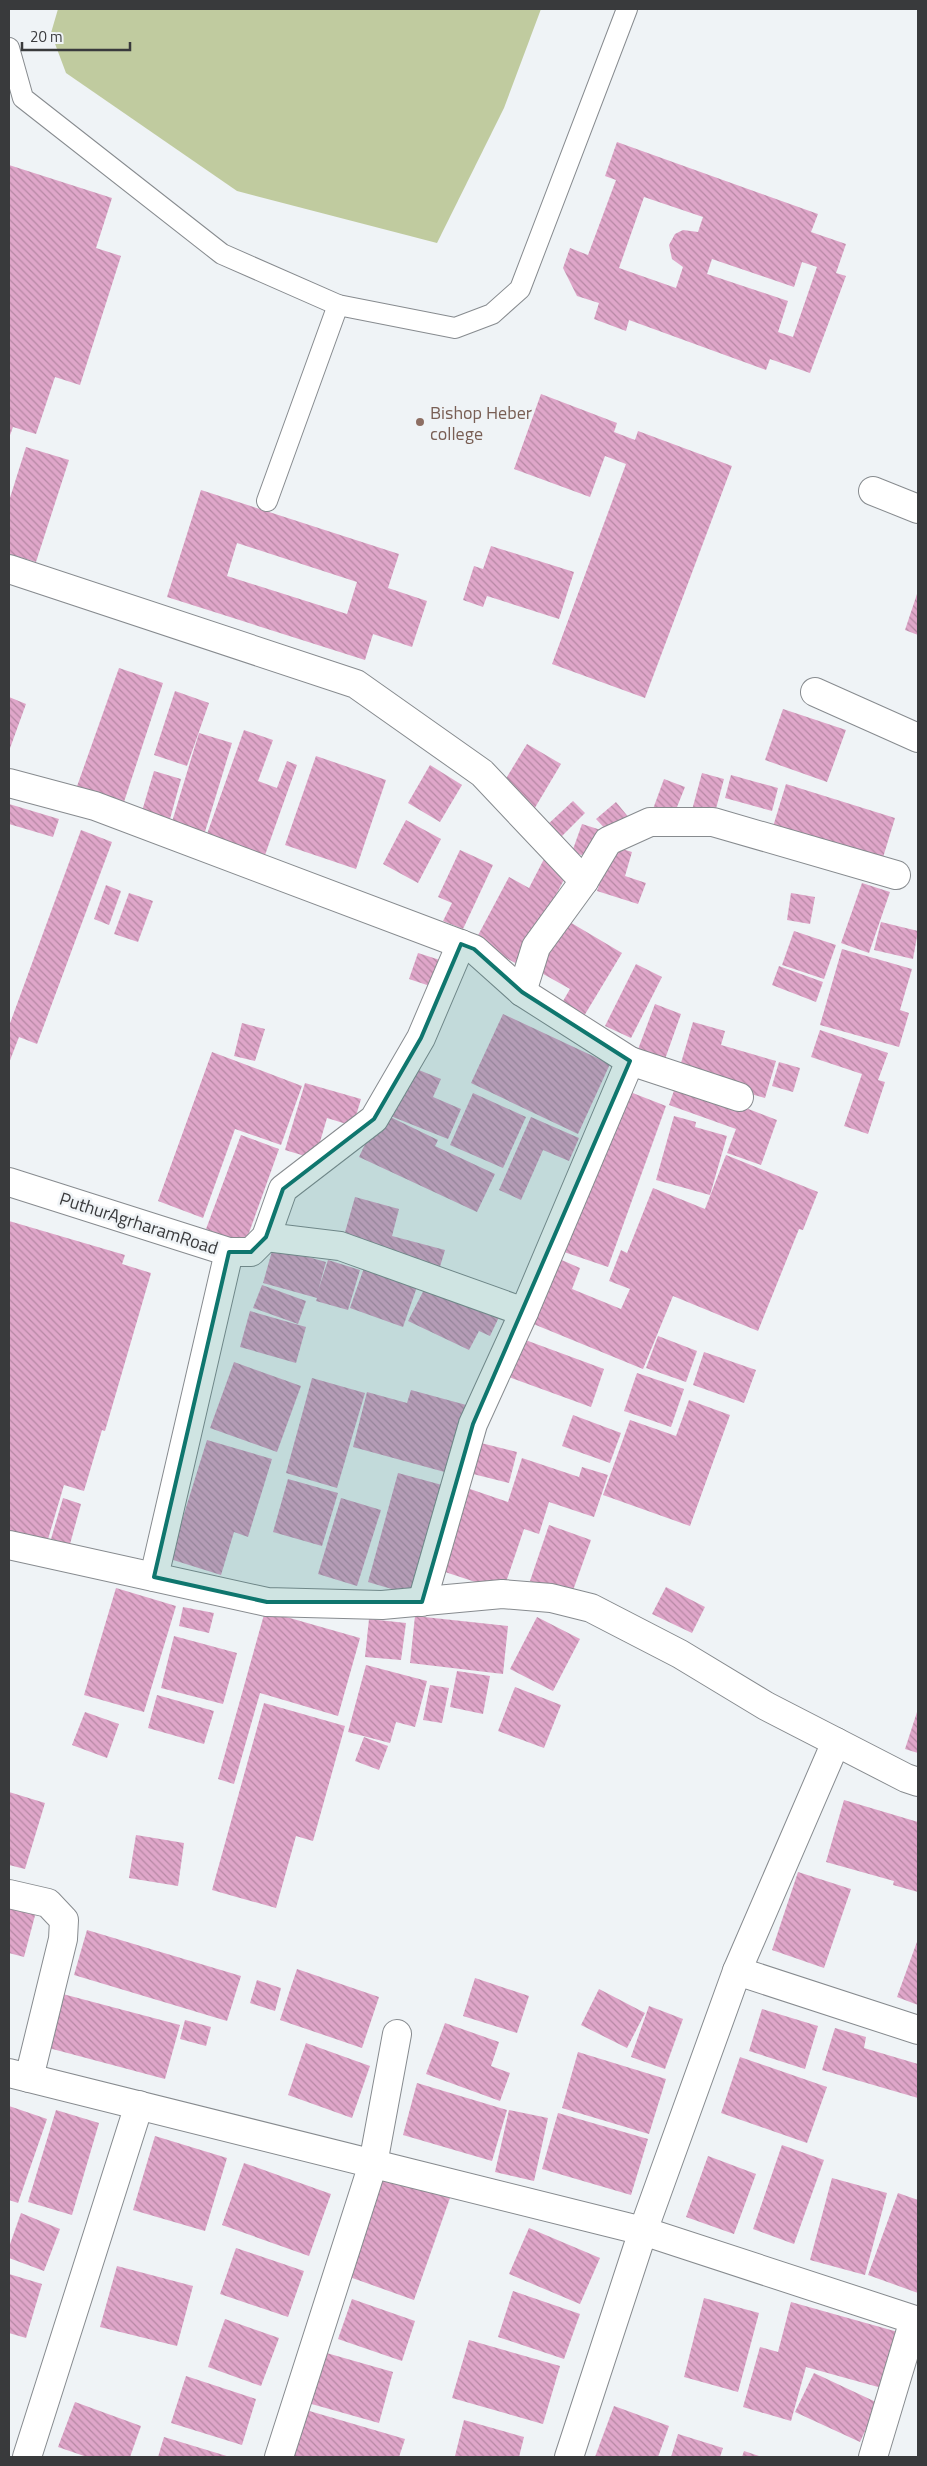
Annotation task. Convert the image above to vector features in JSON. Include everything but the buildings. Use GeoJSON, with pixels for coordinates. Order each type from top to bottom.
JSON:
{"type":"FeatureCollection","features":[{"type":"Feature","properties":{"kind":"street"},"geometry":{"type":"LineString","coordinates":[[873,491],[918,508]]}},
{"type":"Feature","properties":{"kind":"street"},"geometry":{"type":"LineString","coordinates":[[9,569],[356,684],[482,773],[584,881]]}},
{"type":"Feature","properties":{"kind":"street"},"geometry":{"type":"LineString","coordinates":[[815,692],[918,738]]}},
{"type":"Feature","properties":{"kind":"street"},"geometry":{"type":"LineString","coordinates":[[9,783],[96,806],[474,948],[522,992],[630,1061],[739,1097]]}},
{"type":"Feature","properties":{"kind":"street"},"geometry":{"type":"LineString","coordinates":[[522,992],[536,948],[584,881],[608,841],[650,822],[714,822],[896,876]]}},
{"type":"Feature","properties":{"kind":"street"},"geometry":{"type":"LineString","coordinates":[[461,944],[421,1038],[374,1119],[283,1189],[266,1237],[340,1246],[524,1312]]}},
{"type":"Feature","properties":{"kind":"street"},"geometry":{"type":"LineString","coordinates":[[422,1602],[473,1424],[524,1312],[630,1061]]}},
{"type":"Feature","properties":{"kind":"street","name":"PuthurAgrharamRoad"},"geometry":{"type":"LineString","coordinates":[[9,1182],[230,1252],[250,1252],[266,1237]]}},
{"type":"Feature","properties":{"kind":"street"},"geometry":{"type":"LineString","coordinates":[[154,1577],[230,1252]]}},
{"type":"Feature","properties":{"kind":"street"},"geometry":{"type":"LineString","coordinates":[[9,1545],[267,1602],[382,1605],[502,1594],[551,1598],[591,1608],[680,1654],[766,1706],[918,1782]]}},
{"type":"Feature","properties":{"kind":"street"},"geometry":{"type":"LineString","coordinates":[[569,2457],[643,2231],[736,1971],[836,1742]]}},
{"type":"Feature","properties":{"kind":"street"},"geometry":{"type":"LineString","coordinates":[[9,1894],[48,1903],[64,1920],[63,1939],[19,2075],[643,2231],[916,2320],[873,2457]]}},
{"type":"Feature","properties":{"kind":"street"},"geometry":{"type":"LineString","coordinates":[[736,1971],[918,2030]]}},
{"type":"Feature","properties":{"kind":"street"},"geometry":{"type":"LineString","coordinates":[[279,2457],[373,2164],[397,2034]]}},
{"type":"Feature","properties":{"kind":"street"},"geometry":{"type":"LineString","coordinates":[[27,2457],[139,2105]]}},
{"type":"Feature","properties":{"kind":"lane"},"geometry":{"type":"LineString","coordinates":[[9,48],[22,98],[222,254],[338,305],[456,328],[492,314],[520,289],[627,9]]}},
{"type":"Feature","properties":{"kind":"lane"},"geometry":{"type":"LineString","coordinates":[[268,501],[338,305]]}},
{"type":"Feature","properties":{"kind":"highlighted area"},"geometry":{"type":"Polygon","coordinates":[[[461,944],[474,949],[522,992],[630,1061],[473,1424],[422,1602],[267,1602],[154,1577],[229,1252],[251,1252],[266,1237],[283,1189],[374,1119],[421,1038],[461,944]]]}},
{"type":"Feature","properties":{"kind":"green space"},"geometry":{"type":"Polygon","coordinates":[[[58,9],[541,9],[504,108],[437,243],[237,191],[66,73],[51,33],[58,9]]]}},
{"type":"Feature","properties":{"kind":"place","name":"Bishop Heber college"},"geometry":{"type":"Point","coordinates":[420,422]}}]}
